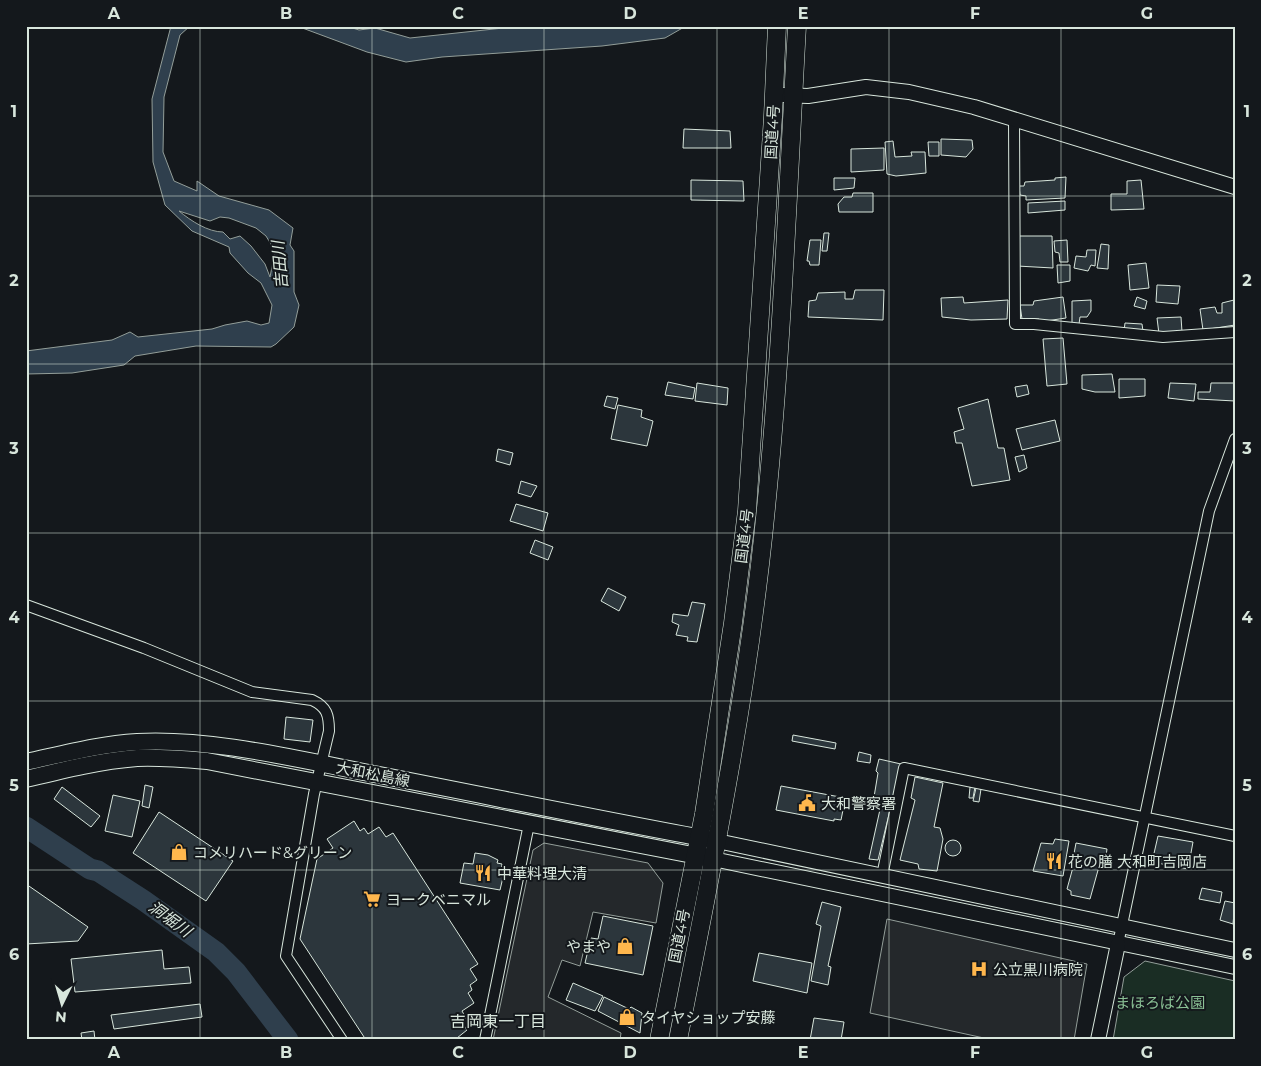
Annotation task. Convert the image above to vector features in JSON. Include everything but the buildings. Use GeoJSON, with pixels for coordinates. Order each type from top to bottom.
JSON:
{"type":"FeatureCollection","features":[{"type":"Feature","properties":{"kind":"highway","name":"国道4号"},"geometry":{"type":"LineString","coordinates":[[659,1040],[699,837],[733,623],[747,511],[759,347],[777,26]]}},
{"type":"Feature","properties":{"kind":"highway","name":"国道4号"},"geometry":{"type":"LineString","coordinates":[[678,1040],[714,859],[748,658],[766,508],[778,345],[796,26]]}},
{"type":"Feature","properties":{"kind":"main road","name":"大和松島線"},"geometry":{"type":"LineString","coordinates":[[26,762],[104,745],[138,742],[172,742],[244,750],[717,840]]}},
{"type":"Feature","properties":{"kind":"main road","name":"大和松島線"},"geometry":{"type":"LineString","coordinates":[[26,778],[72,767],[138,758],[207,761],[714,859]]}},
{"type":"Feature","properties":{"kind":"street"},"geometry":{"type":"LineString","coordinates":[[774,95],[808,96],[866,86],[885,88],[974,107],[1235,187]]}},
{"type":"Feature","properties":{"kind":"street"},"geometry":{"type":"LineString","coordinates":[[1014,119],[1015,324],[1034,324],[1164,338],[1235,332]]}},
{"type":"Feature","properties":{"kind":"street"},"geometry":{"type":"LineString","coordinates":[[1098,1040],[1209,512],[1235,439]]}},
{"type":"Feature","properties":{"kind":"street"},"geometry":{"type":"LineString","coordinates":[[26,605],[144,648],[252,692],[312,700],[321,704],[327,711],[329,720],[328,731],[316,782],[286,956],[342,1040]]}},
{"type":"Feature","properties":{"kind":"street"},"geometry":{"type":"LineString","coordinates":[[882,876],[904,768],[1235,836]]}},
{"type":"Feature","properties":{"kind":"street"},"geometry":{"type":"LineString","coordinates":[[485,1040],[529,824]]}},
{"type":"Feature","properties":{"kind":"street"},"geometry":{"type":"LineString","coordinates":[[717,840],[1235,950]]}},
{"type":"Feature","properties":{"kind":"street"},"geometry":{"type":"LineString","coordinates":[[714,859],[1235,967]]}},
{"type":"Feature","properties":{"kind":"green space","name":"まほろば公園"},"geometry":{"type":"Polygon","coordinates":[[[1145,961],[1235,981],[1235,1040],[1113,1040],[1124,977],[1145,961]]]}},
{"type":"Feature","properties":{"kind":"shaded area"},"geometry":{"type":"Polygon","coordinates":[[[544,843],[648,863],[663,883],[656,923],[593,912],[580,966],[562,960],[548,997],[621,1033],[620,1040],[493,1040],[533,850],[544,843]]]}},
{"type":"Feature","properties":{"kind":"shaded area","name":"公立黒川病院"},"geometry":{"type":"Polygon","coordinates":[[[887,919],[1087,964],[1074,1040],[993,1040],[870,1013],[887,919]]]}},
{"type":"Feature","properties":{"kind":"water","name":"吉田川"},"geometry":{"type":"Polygon","coordinates":[[[171,26],[190,26],[180,35],[164,97],[163,152],[174,181],[197,191],[197,181],[219,196],[269,210],[293,228],[290,245],[294,251],[294,292],[299,305],[294,327],[271,347],[196,346],[135,356],[124,365],[72,373],[26,374],[26,351],[112,340],[130,332],[138,337],[212,329],[247,321],[261,325],[269,323],[272,305],[261,283],[248,273],[230,253],[229,247],[192,231],[165,205],[153,162],[152,99],[171,26]],[[179,211],[200,225],[217,232],[223,232],[230,239],[240,236],[251,246],[265,264],[270,277],[275,251],[266,236],[256,228],[229,218],[220,217],[210,221],[179,211]]]}},
{"type":"Feature","properties":{"kind":"water"},"geometry":{"type":"Polygon","coordinates":[[[297,26],[346,26],[359,30],[375,28],[410,38],[522,26],[686,26],[665,38],[602,46],[442,57],[406,62],[367,52],[297,26]]]}},
{"type":"Feature","properties":{"kind":"waterway","name":"洞堀川"},"geometry":{"type":"LineString","coordinates":[[26,827],[90,869],[98,871],[143,900],[216,952],[236,972],[288,1040]]}},
{"type":"Feature","properties":{"kind":"place","name":"大和警察署"},"geometry":{"type":"Point","coordinates":[807,803]}},
{"type":"Feature","properties":{"kind":"place","name":"コメリハード&グリーン"},"geometry":{"type":"Point","coordinates":[179,852]}},
{"type":"Feature","properties":{"kind":"place","name":"花の膳 大和町吉岡店"},"geometry":{"type":"Point","coordinates":[1054,861]}},
{"type":"Feature","properties":{"kind":"place","name":"中華料理大清"},"geometry":{"type":"Point","coordinates":[483,873]}},
{"type":"Feature","properties":{"kind":"place","name":"ヨークベニマル"},"geometry":{"type":"Point","coordinates":[372,899]}},
{"type":"Feature","properties":{"kind":"place","name":"やまや"},"geometry":{"type":"Point","coordinates":[625,946]}},
{"type":"Feature","properties":{"kind":"place","name":"公立黒川病院"},"geometry":{"type":"Point","coordinates":[979,969]}},
{"type":"Feature","properties":{"kind":"place","name":"タイヤショップ安藤"},"geometry":{"type":"Point","coordinates":[627,1017]}},
{"type":"Feature","properties":{"kind":"district","name":"吉岡東一丁目"},"geometry":{"type":"Point","coordinates":[498,1021]}}]}
